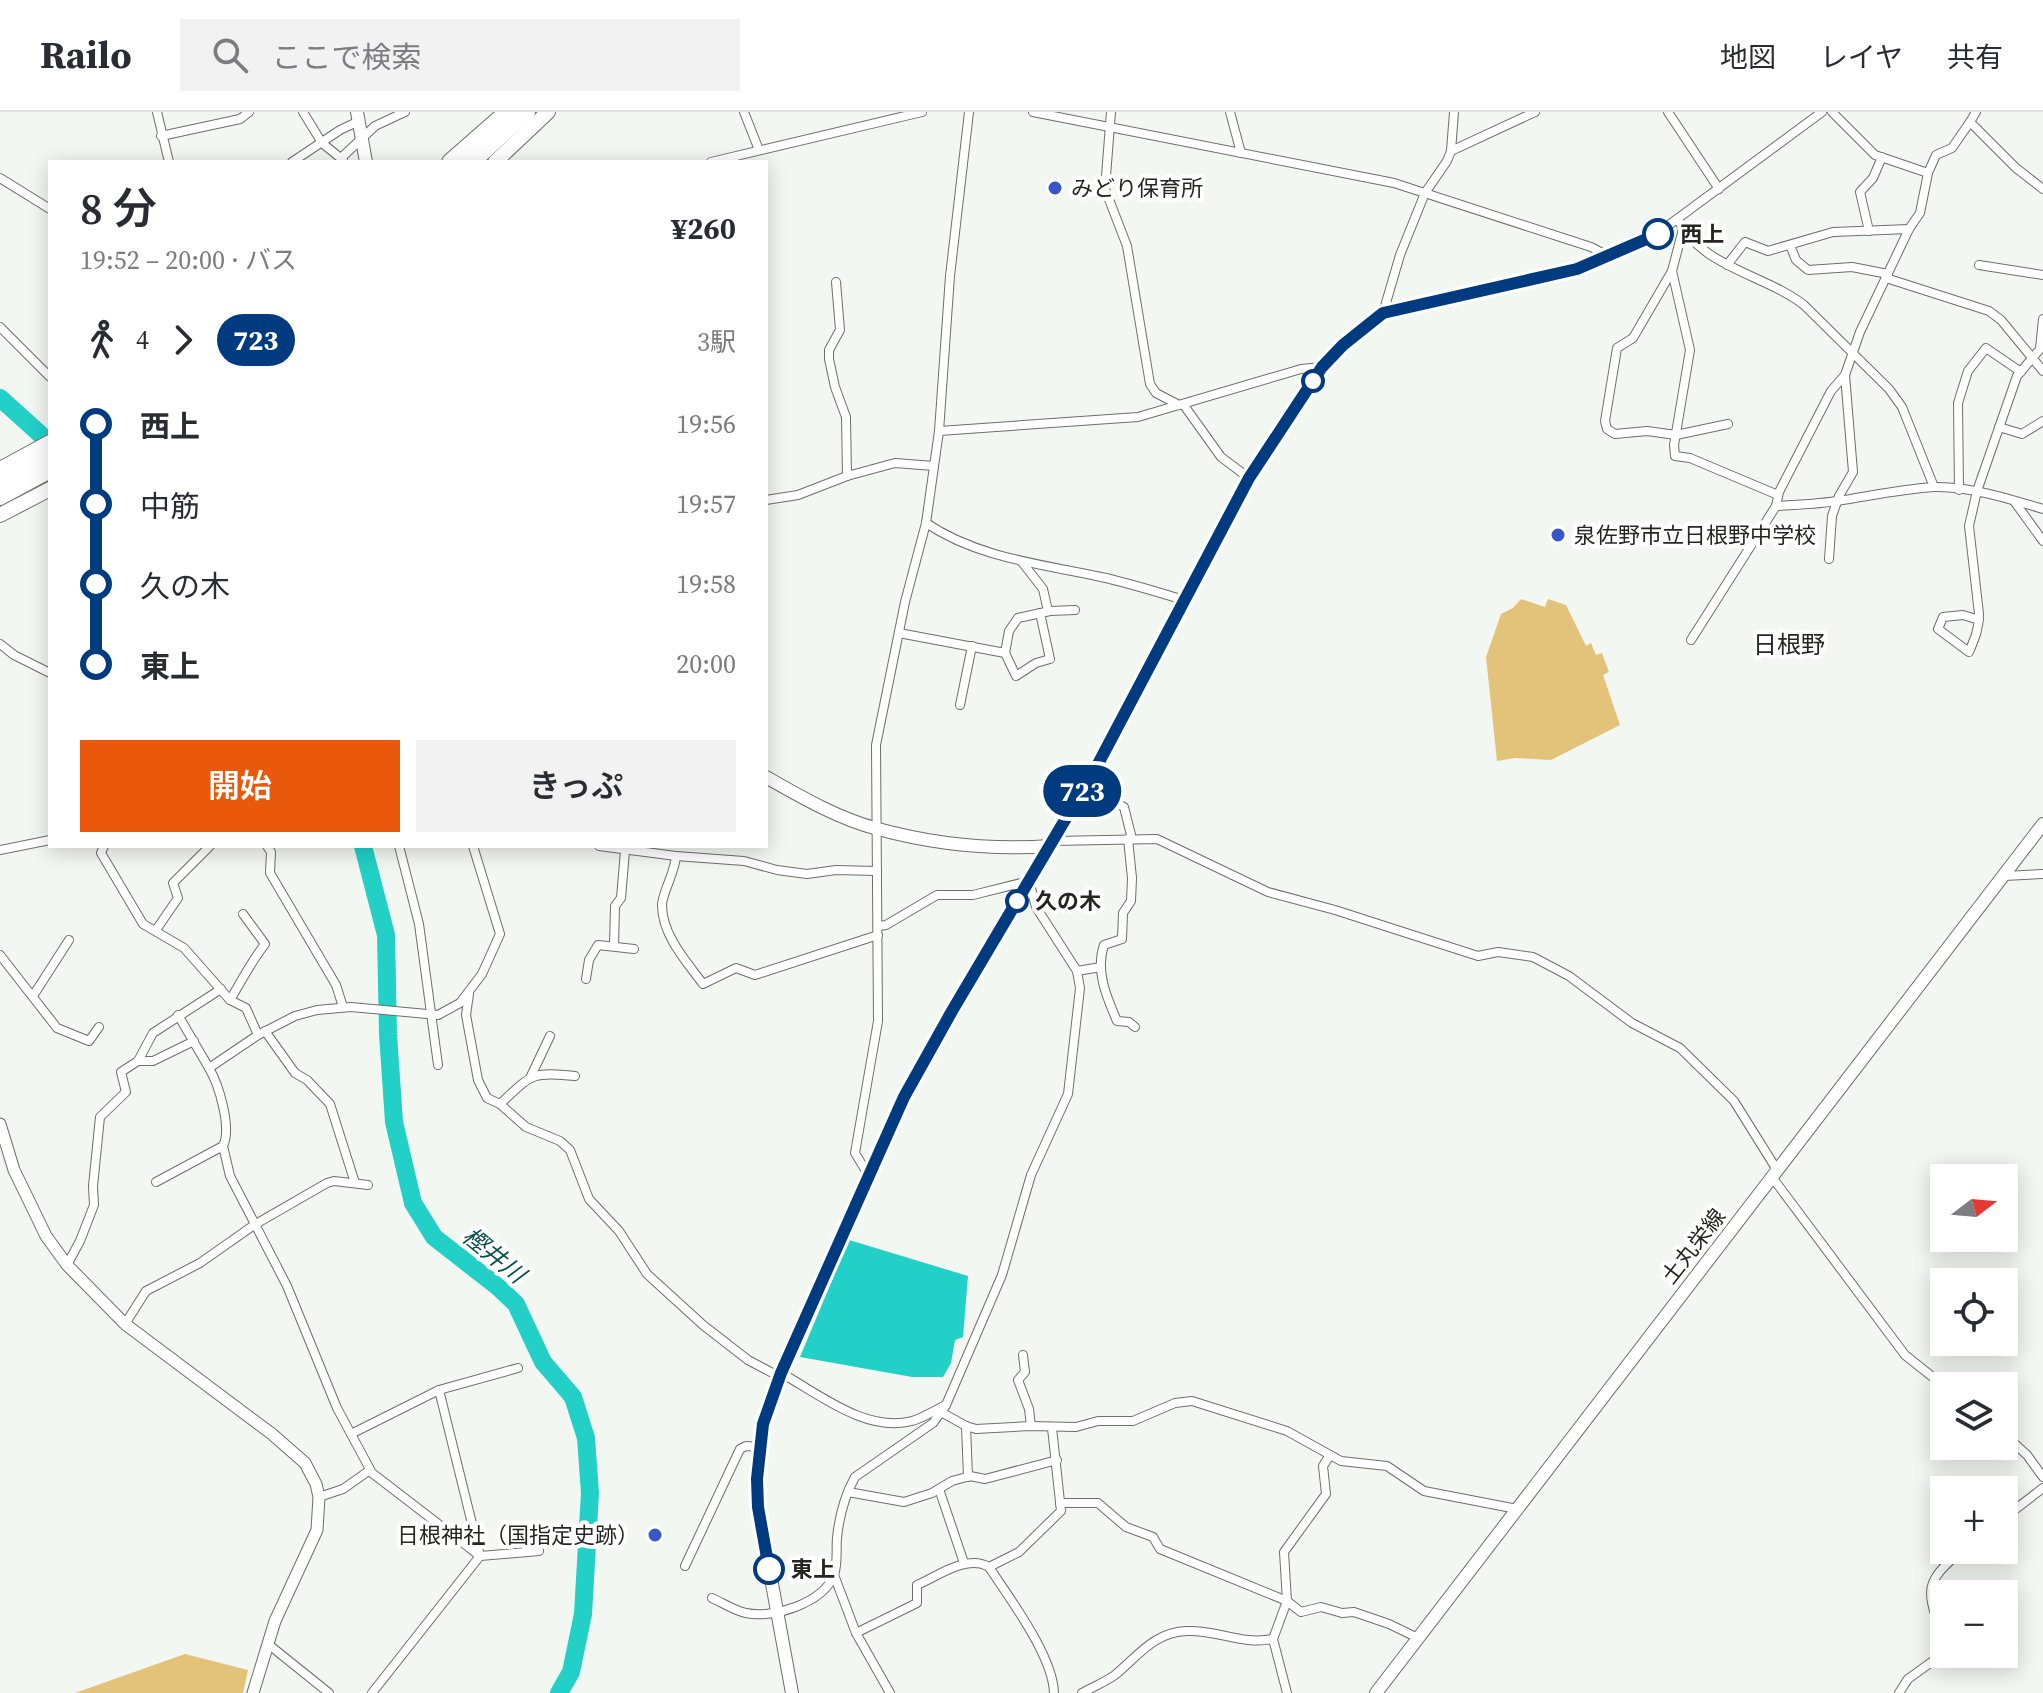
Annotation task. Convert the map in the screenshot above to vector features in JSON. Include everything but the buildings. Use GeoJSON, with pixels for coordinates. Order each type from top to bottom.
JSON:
{"type":"FeatureCollection","features":[{"type":"Feature","properties":{"kind":"highway"},"geometry":{"type":"LineString","coordinates":[[444,160],[497,112]]}},
{"type":"Feature","properties":{"kind":"highway"},"geometry":{"type":"LineString","coordinates":[[452,160],[507,112]]}},
{"type":"Feature","properties":{"kind":"highway"},"geometry":{"type":"LineString","coordinates":[[474,160],[527,112]]}},
{"type":"Feature","properties":{"kind":"highway"},"geometry":{"type":"LineString","coordinates":[[497,160],[548,112]]}},
{"type":"Feature","properties":{"kind":"highway"},"geometry":{"type":"LineString","coordinates":[[0,469],[48,443]]}},
{"type":"Feature","properties":{"kind":"highway"},"geometry":{"type":"LineString","coordinates":[[0,481],[48,456]]}},
{"type":"Feature","properties":{"kind":"highway"},"geometry":{"type":"LineString","coordinates":[[0,497],[48,471]]}},
{"type":"Feature","properties":{"kind":"highway"},"geometry":{"type":"LineString","coordinates":[[0,515],[48,490]]}},
{"type":"Feature","properties":{"kind":"main road"},"geometry":{"type":"LineString","coordinates":[[358,116],[366,160]]}},
{"type":"Feature","properties":{"kind":"main road"},"geometry":{"type":"LineString","coordinates":[[768,778],[806,800],[876,829],[990,847],[1051,843]]}},
{"type":"Feature","properties":{"kind":"main road","name":"土丸栄線"},"geometry":{"type":"LineString","coordinates":[[1376,1693],[2043,824]]}},
{"type":"Feature","properties":{"kind":"main road"},"geometry":{"type":"LineString","coordinates":[[792,1693],[758,1507],[759,1447],[763,1424],[780,1375],[904,1097],[1051,843]]}},
{"type":"Feature","properties":{"kind":"street"},"geometry":{"type":"LineString","coordinates":[[157,112],[168,160]]}},
{"type":"Feature","properties":{"kind":"street"},"geometry":{"type":"LineString","coordinates":[[161,136],[240,119],[249,112]]}},
{"type":"Feature","properties":{"kind":"street"},"geometry":{"type":"LineString","coordinates":[[303,112],[322,143],[343,160],[375,126],[405,112]]}},
{"type":"Feature","properties":{"kind":"street"},"geometry":{"type":"LineString","coordinates":[[744,112],[759,150]]}},
{"type":"Feature","properties":{"kind":"street"},"geometry":{"type":"LineString","coordinates":[[719,160],[922,112]]}},
{"type":"Feature","properties":{"kind":"street"},"geometry":{"type":"LineString","coordinates":[[869,1176],[855,1153],[878,1021],[876,745],[926,523],[939,431],[950,276],[969,112]]}},
{"type":"Feature","properties":{"kind":"street"},"geometry":{"type":"LineString","coordinates":[[1033,112],[1394,183],[1591,247],[1606,255]]}},
{"type":"Feature","properties":{"kind":"street"},"geometry":{"type":"LineString","coordinates":[[1111,112],[1105,189],[1127,246],[1150,384],[1156,393],[1181,404],[1221,457],[1249,478]]}},
{"type":"Feature","properties":{"kind":"street"},"geometry":{"type":"LineString","coordinates":[[1230,112],[1241,153]]}},
{"type":"Feature","properties":{"kind":"street"},"geometry":{"type":"LineString","coordinates":[[1383,313],[1400,255],[1425,193],[1451,151],[1454,112]]}},
{"type":"Feature","properties":{"kind":"street"},"geometry":{"type":"LineString","coordinates":[[1451,151],[1535,112]]}},
{"type":"Feature","properties":{"kind":"street"},"geometry":{"type":"LineString","coordinates":[[1668,112],[1719,189]]}},
{"type":"Feature","properties":{"kind":"street"},"geometry":{"type":"LineString","coordinates":[[1051,843],[1084,788],[1249,478],[1322,367],[1343,345],[1383,313],[1577,269],[1680,225],[1719,189],[1822,112]]}},
{"type":"Feature","properties":{"kind":"street"},"geometry":{"type":"LineString","coordinates":[[1832,112],[1875,155],[1928,173]]}},
{"type":"Feature","properties":{"kind":"street"},"geometry":{"type":"LineString","coordinates":[[1691,640],[1776,506],[1778,495],[1831,391],[1845,375],[1860,332],[1909,229],[1920,213],[1928,173],[1936,155],[1952,148],[1976,112]]}},
{"type":"Feature","properties":{"kind":"street"},"geometry":{"type":"LineString","coordinates":[[295,160],[358,116]]}},
{"type":"Feature","properties":{"kind":"street"},"geometry":{"type":"LineString","coordinates":[[1970,122],[2016,168],[2043,189]]}},
{"type":"Feature","properties":{"kind":"street"},"geometry":{"type":"LineString","coordinates":[[1869,231],[1860,192],[1873,178],[1882,157]]}},
{"type":"Feature","properties":{"kind":"street"},"geometry":{"type":"LineString","coordinates":[[0,178],[48,208]]}},
{"type":"Feature","properties":{"kind":"street"},"geometry":{"type":"LineString","coordinates":[[1680,225],[1718,261],[1791,295],[1889,389],[1902,407],[1934,487]]}},
{"type":"Feature","properties":{"kind":"street"},"geometry":{"type":"LineString","coordinates":[[1680,225],[1672,271],[1633,338],[1617,348],[1605,421],[1607,429],[1615,434],[1647,431],[1676,435],[1728,424]]}},
{"type":"Feature","properties":{"kind":"street"},"geometry":{"type":"LineString","coordinates":[[1727,265],[1745,242],[1768,251],[1833,232],[1909,229]]}},
{"type":"Feature","properties":{"kind":"street"},"geometry":{"type":"LineString","coordinates":[[1790,245],[1796,260],[1808,270],[1852,267],[1989,311],[2001,320],[2043,371]]}},
{"type":"Feature","properties":{"kind":"street"},"geometry":{"type":"LineString","coordinates":[[1979,265],[2043,275]]}},
{"type":"Feature","properties":{"kind":"street"},"geometry":{"type":"LineString","coordinates":[[1672,271],[1690,350],[1675,456],[1690,458],[1778,495]]}},
{"type":"Feature","properties":{"kind":"street"},"geometry":{"type":"LineString","coordinates":[[836,282],[840,330],[829,350],[829,359],[846,417],[847,476]]}},
{"type":"Feature","properties":{"kind":"street"},"geometry":{"type":"LineString","coordinates":[[1979,620],[1963,615],[1943,617],[1938,629],[1969,652],[1979,629],[1979,620],[1969,526],[1977,491],[2021,372],[2040,349],[2043,319]]}},
{"type":"Feature","properties":{"kind":"street"},"geometry":{"type":"LineString","coordinates":[[0,327],[48,375]]}},
{"type":"Feature","properties":{"kind":"street"},"geometry":{"type":"LineString","coordinates":[[1959,490],[1958,403],[1968,371],[1986,348],[2021,372]]}},
{"type":"Feature","properties":{"kind":"street"},"geometry":{"type":"LineString","coordinates":[[939,431],[1138,417],[1301,369],[1322,367]]}},
{"type":"Feature","properties":{"kind":"street"},"geometry":{"type":"LineString","coordinates":[[1829,559],[1832,516],[1853,472],[1845,375]]}},
{"type":"Feature","properties":{"kind":"street"},"geometry":{"type":"LineString","coordinates":[[1999,427],[2022,434],[2043,421]]}},
{"type":"Feature","properties":{"kind":"street"},"geometry":{"type":"LineString","coordinates":[[768,500],[798,495],[847,476],[895,463],[934,466]]}},
{"type":"Feature","properties":{"kind":"street"},"geometry":{"type":"LineString","coordinates":[[1776,506],[1934,487],[1977,491],[2043,509]]}},
{"type":"Feature","properties":{"kind":"street"},"geometry":{"type":"LineString","coordinates":[[2013,501],[2043,541]]}},
{"type":"Feature","properties":{"kind":"street"},"geometry":{"type":"LineString","coordinates":[[926,523],[950,539],[1022,561],[1105,578],[1184,600]]}},
{"type":"Feature","properties":{"kind":"street"},"geometry":{"type":"LineString","coordinates":[[1022,561],[1043,589],[1044,612],[1050,659],[1036,663],[1016,676],[1005,653],[1009,631],[1018,618],[1044,612],[1075,610]]}},
{"type":"Feature","properties":{"kind":"street"},"geometry":{"type":"LineString","coordinates":[[899,633],[1005,653]]}},
{"type":"Feature","properties":{"kind":"street"},"geometry":{"type":"LineString","coordinates":[[0,644],[14,655],[48,672]]}},
{"type":"Feature","properties":{"kind":"street"},"geometry":{"type":"LineString","coordinates":[[960,705],[972,646]]}},
{"type":"Feature","properties":{"kind":"street"},"geometry":{"type":"LineString","coordinates":[[1084,788],[1124,807],[1130,839],[1131,901],[1123,913],[1122,939],[1104,945],[1101,967],[1117,1021],[1129,1022],[1135,1027]]}},
{"type":"Feature","properties":{"kind":"street"},"geometry":{"type":"LineString","coordinates":[[1051,843],[1157,839],[1268,892],[1478,956],[1498,952],[1533,957],[1569,976],[1632,1023],[1680,1048],[1734,1101],[1774,1174],[1905,1355],[1930,1375]]}},
{"type":"Feature","properties":{"kind":"street"},"geometry":{"type":"LineString","coordinates":[[0,850],[48,840]]}},
{"type":"Feature","properties":{"kind":"street"},"geometry":{"type":"LineString","coordinates":[[103,848],[101,853],[143,924],[184,948],[230,1000],[246,1008],[261,1033],[295,1073],[307,1080],[330,1104],[355,1183]]}},
{"type":"Feature","properties":{"kind":"street"},"geometry":{"type":"LineString","coordinates":[[156,930],[178,898],[173,883],[208,848]]}},
{"type":"Feature","properties":{"kind":"street"},"geometry":{"type":"LineString","coordinates":[[268,848],[270,873],[336,985],[343,1007]]}},
{"type":"Feature","properties":{"kind":"street"},"geometry":{"type":"LineString","coordinates":[[400,848],[419,924],[438,1065]]}},
{"type":"Feature","properties":{"kind":"street"},"geometry":{"type":"LineString","coordinates":[[209,1068],[261,1033],[295,1016],[343,1007],[438,1015],[460,1003],[482,974],[500,934],[474,848]]}},
{"type":"Feature","properties":{"kind":"street"},"geometry":{"type":"LineString","coordinates":[[609,848],[744,861],[807,874],[836,870],[877,871]]}},
{"type":"Feature","properties":{"kind":"street"},"geometry":{"type":"LineString","coordinates":[[614,946],[615,906],[621,898],[625,851]]}},
{"type":"Feature","properties":{"kind":"street"},"geometry":{"type":"LineString","coordinates":[[676,856],[675,871],[662,904],[676,948],[703,984],[736,968],[755,975],[878,931],[937,895],[973,895],[1029,881],[1036,907],[1077,971],[1080,988],[1068,1094],[1031,1175],[1002,1275],[944,1409],[933,1423],[855,1477],[837,1532],[834,1575],[856,1633],[890,1693]]}},
{"type":"Feature","properties":{"kind":"street"},"geometry":{"type":"LineString","coordinates":[[2003,876],[2043,874]]}},
{"type":"Feature","properties":{"kind":"street"},"geometry":{"type":"LineString","coordinates":[[230,1000],[246,968],[265,944],[243,914]]}},
{"type":"Feature","properties":{"kind":"street"},"geometry":{"type":"LineString","coordinates":[[33,996],[69,940]]}},
{"type":"Feature","properties":{"kind":"street"},"geometry":{"type":"LineString","coordinates":[[586,979],[589,960],[598,945],[634,949]]}},
{"type":"Feature","properties":{"kind":"street"},"geometry":{"type":"LineString","coordinates":[[0,955],[57,1028],[89,1041],[99,1027]]}},
{"type":"Feature","properties":{"kind":"street"},"geometry":{"type":"LineString","coordinates":[[1077,971],[1101,967]]}},
{"type":"Feature","properties":{"kind":"street"},"geometry":{"type":"LineString","coordinates":[[67,1265],[94,1205],[100,1117],[126,1092],[121,1072],[138,1061],[153,1033],[221,989]]}},
{"type":"Feature","properties":{"kind":"street"},"geometry":{"type":"LineString","coordinates":[[470,989],[466,1015],[478,1080],[487,1098],[500,1104],[526,1127],[560,1141],[570,1150],[589,1199],[619,1231],[647,1274],[703,1325],[748,1360],[879,1423],[911,1421],[944,1409]]}},
{"type":"Feature","properties":{"kind":"street"},"geometry":{"type":"LineString","coordinates":[[156,1182],[223,1146],[227,1138],[221,1096],[209,1068],[178,1015]]}},
{"type":"Feature","properties":{"kind":"street"},"geometry":{"type":"LineString","coordinates":[[500,1104],[531,1076],[550,1036]]}},
{"type":"Feature","properties":{"kind":"street"},"geometry":{"type":"LineString","coordinates":[[138,1061],[153,1061],[194,1041]]}},
{"type":"Feature","properties":{"kind":"street"},"geometry":{"type":"LineString","coordinates":[[531,1076],[545,1072],[575,1076]]}},
{"type":"Feature","properties":{"kind":"street"},"geometry":{"type":"LineString","coordinates":[[0,1124],[14,1170],[39,1223],[67,1265],[125,1324],[272,1434],[305,1463],[319,1497],[317,1530],[275,1621],[253,1693]]}},
{"type":"Feature","properties":{"kind":"street"},"geometry":{"type":"LineString","coordinates":[[223,1146],[230,1176],[287,1286],[318,1365],[370,1470],[480,1556],[539,1551]]}},
{"type":"Feature","properties":{"kind":"street"},"geometry":{"type":"LineString","coordinates":[[125,1324],[146,1291],[200,1263],[254,1225],[327,1183],[368,1185]]}},
{"type":"Feature","properties":{"kind":"street"},"geometry":{"type":"LineString","coordinates":[[1023,1355],[1025,1372],[1018,1380],[1029,1409],[1031,1426]]}},
{"type":"Feature","properties":{"kind":"street"},"geometry":{"type":"LineString","coordinates":[[351,1434],[439,1390],[518,1368]]}},
{"type":"Feature","properties":{"kind":"street"},"geometry":{"type":"LineString","coordinates":[[439,1390],[480,1556]]}},
{"type":"Feature","properties":{"kind":"street"},"geometry":{"type":"LineString","coordinates":[[944,1409],[966,1426],[976,1429],[1052,1428],[1076,1427],[1098,1421],[1133,1421],[1175,1403],[1192,1401],[1287,1431],[1330,1455],[1354,1464],[1387,1466],[1424,1491],[1517,1509]]}},
{"type":"Feature","properties":{"kind":"street"},"geometry":{"type":"LineString","coordinates":[[966,1426],[968,1477]]}},
{"type":"Feature","properties":{"kind":"street"},"geometry":{"type":"LineString","coordinates":[[989,1567],[1019,1552],[1061,1511],[1052,1428]]}},
{"type":"Feature","properties":{"kind":"street"},"geometry":{"type":"LineString","coordinates":[[685,1566],[740,1449],[759,1447]]}},
{"type":"Feature","properties":{"kind":"street"},"geometry":{"type":"LineString","coordinates":[[2018,1447],[2043,1477]]}},
{"type":"Feature","properties":{"kind":"street"},"geometry":{"type":"LineString","coordinates":[[1287,1693],[1273,1639],[1287,1601],[1284,1552],[1326,1494],[1323,1466],[1330,1455]]}},
{"type":"Feature","properties":{"kind":"street"},"geometry":{"type":"LineString","coordinates":[[848,1492],[904,1502],[952,1481],[968,1477],[985,1479],[1057,1460]]}},
{"type":"Feature","properties":{"kind":"street"},"geometry":{"type":"LineString","coordinates":[[319,1497],[343,1489],[370,1470]]}},
{"type":"Feature","properties":{"kind":"street"},"geometry":{"type":"LineString","coordinates":[[2018,1507],[2043,1488]]}},
{"type":"Feature","properties":{"kind":"street"},"geometry":{"type":"LineString","coordinates":[[939,1489],[964,1563]]}},
{"type":"Feature","properties":{"kind":"street"},"geometry":{"type":"LineString","coordinates":[[1060,1503],[1098,1503],[1126,1527],[1153,1537],[1160,1549],[1287,1601],[1301,1612],[1321,1607],[1342,1613],[1354,1612],[1418,1638]]}},
{"type":"Feature","properties":{"kind":"street"},"geometry":{"type":"LineString","coordinates":[[372,1693],[480,1556]]}},
{"type":"Feature","properties":{"kind":"street"},"geometry":{"type":"LineString","coordinates":[[856,1633],[917,1603],[917,1585],[964,1563],[981,1562],[989,1567],[1026,1624],[1054,1681],[1054,1693]]}},
{"type":"Feature","properties":{"kind":"street"},"geometry":{"type":"LineString","coordinates":[[712,1598],[743,1613],[777,1613],[801,1605],[818,1594],[834,1575]]}},
{"type":"Feature","properties":{"kind":"street"},"geometry":{"type":"LineString","coordinates":[[1082,1693],[1112,1677],[1161,1635],[1209,1631],[1252,1643],[1273,1639]]}},
{"type":"Feature","properties":{"kind":"street"},"geometry":{"type":"LineString","coordinates":[[268,1644],[329,1693]]}},
{"type":"Feature","properties":{"kind":"street"},"geometry":{"type":"LineString","coordinates":[[1899,1693],[1908,1679],[1930,1663]]}},
{"type":"Feature","properties":{"kind":"shaded area"},"geometry":{"type":"Polygon","coordinates":[[[1521,599],[1545,607],[1548,599],[1566,605],[1586,646],[1591,643],[1596,655],[1602,653],[1609,672],[1603,675],[1620,725],[1551,760],[1515,758],[1497,761],[1486,657],[1501,614],[1521,599]]]}},
{"type":"Feature","properties":{"kind":"shaded area"},"geometry":{"type":"Polygon","coordinates":[[[185,1654],[248,1670],[243,1693],[75,1693],[185,1654]]]}},
{"type":"Feature","properties":{"kind":"water"},"geometry":{"type":"Polygon","coordinates":[[[849,1240],[968,1276],[963,1337],[955,1340],[951,1363],[943,1377],[912,1377],[800,1357],[849,1240]]]}},
{"type":"Feature","properties":{"kind":"waterway","name":"樫井川"},"geometry":{"type":"LineString","coordinates":[[0,398],[48,441]]}},
{"type":"Feature","properties":{"kind":"waterway","name":"樫井川"},"geometry":{"type":"LineString","coordinates":[[364,848],[386,935],[394,1122],[413,1203],[434,1237],[516,1304],[543,1362],[573,1397],[586,1438],[590,1493],[583,1614],[571,1672],[559,1693]]}},
{"type":"Feature","properties":{"kind":"bus line","name":"723"},"geometry":{"type":"LineString","coordinates":[[769,1569],[758,1507],[758,1455],[763,1424],[781,1373],[904,1097],[1098,764],[1249,478],[1322,367],[1343,345],[1383,313],[1577,269],[1658,234]]}},
{"type":"Feature","properties":{"kind":"place","name":"みどり保育所"},"geometry":{"type":"Point","coordinates":[1055,188]}},
{"type":"Feature","properties":{"kind":"place","name":"西上"},"geometry":{"type":"Point","coordinates":[1658,234]}},
{"type":"Feature","properties":{"kind":"place","name":"泉佐野市立日根野中学校"},"geometry":{"type":"Point","coordinates":[1558,535]}},
{"type":"Feature","properties":{"kind":"place","name":"久の木"},"geometry":{"type":"Point","coordinates":[1017,901]}},
{"type":"Feature","properties":{"kind":"place","name":"日根神社（国指定史跡）"},"geometry":{"type":"Point","coordinates":[655,1535]}},
{"type":"Feature","properties":{"kind":"place","name":"東上"},"geometry":{"type":"Point","coordinates":[769,1569]}},
{"type":"Feature","properties":{"kind":"district","name":"日根野"},"geometry":{"type":"Point","coordinates":[1789,644]}}]}
